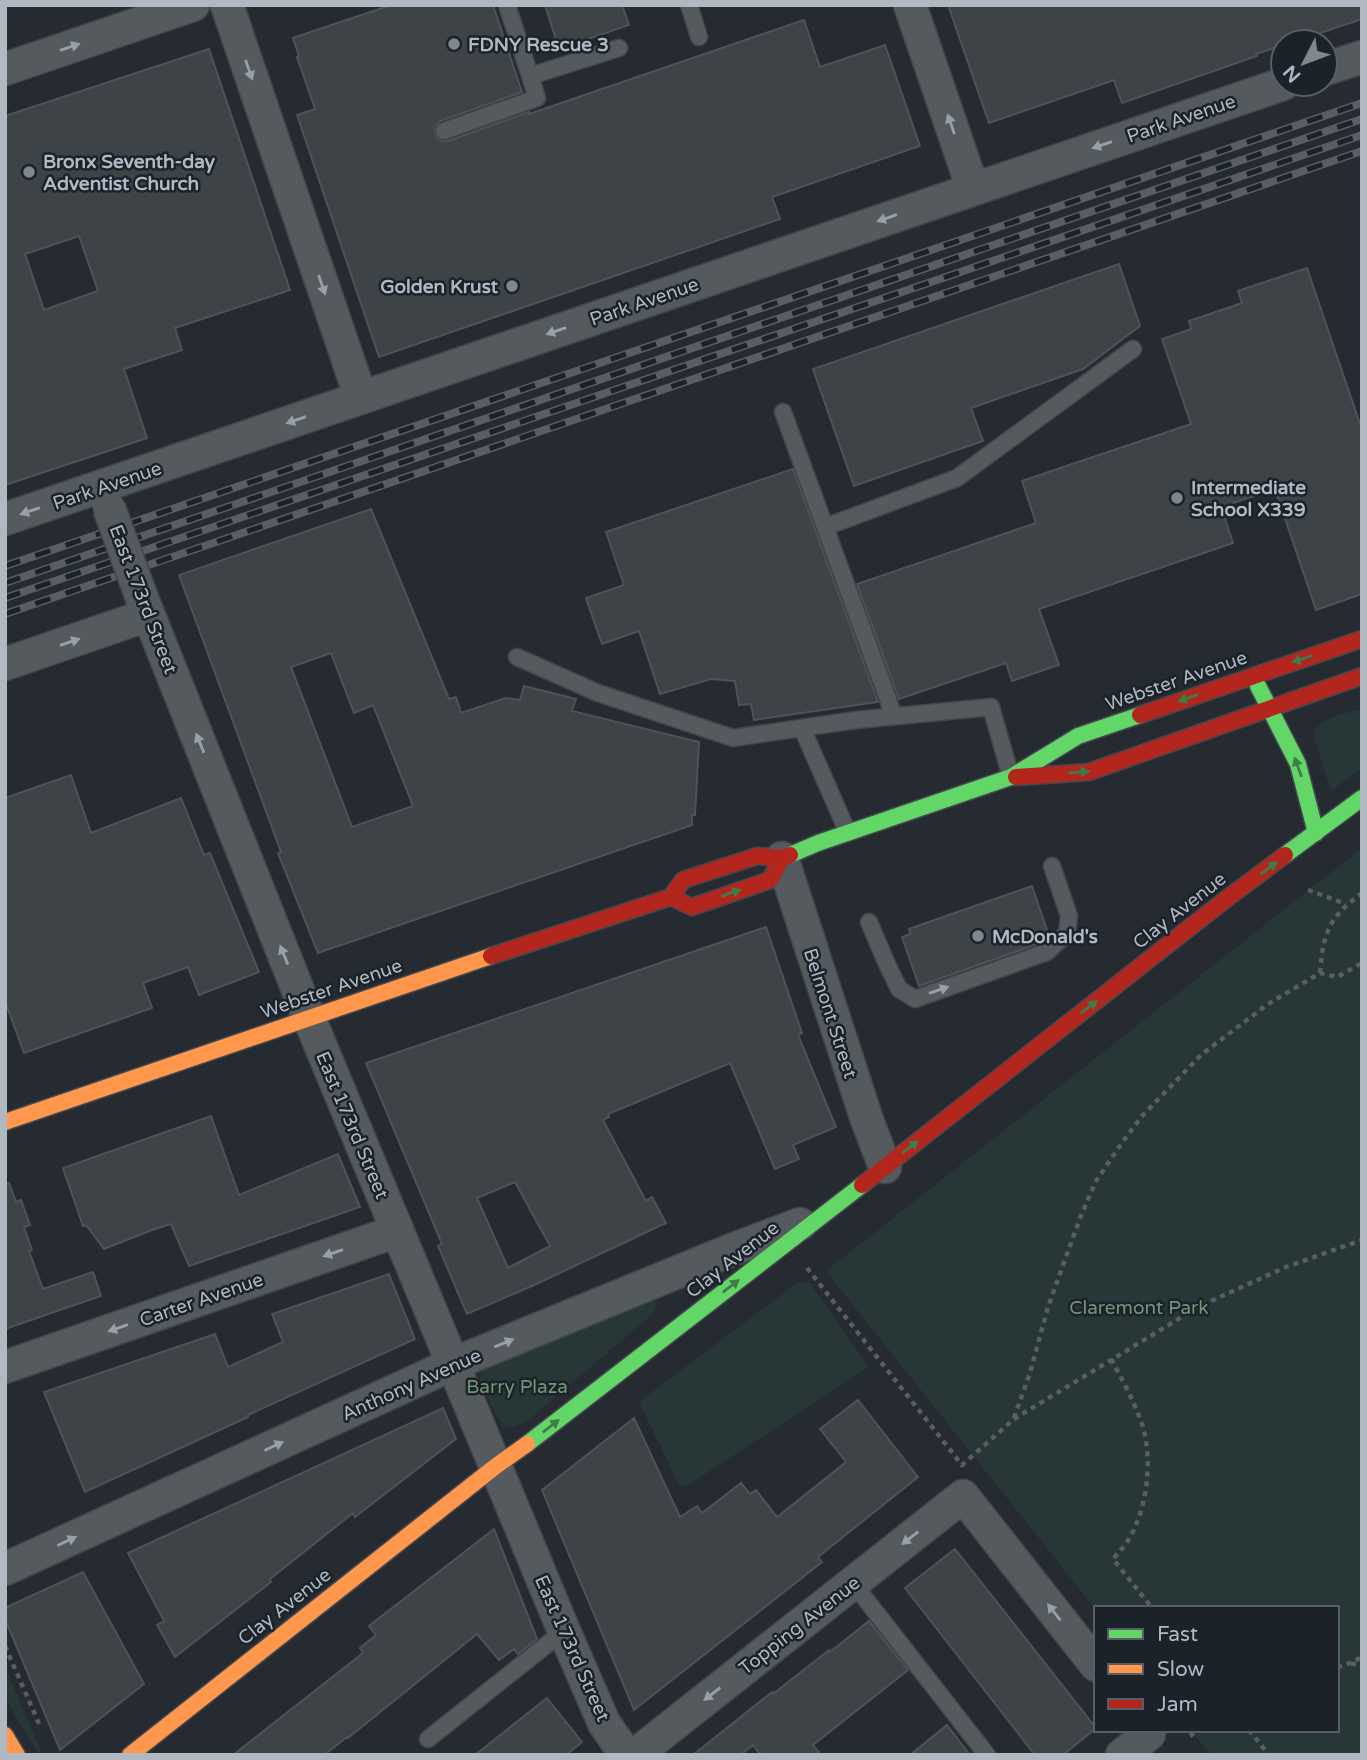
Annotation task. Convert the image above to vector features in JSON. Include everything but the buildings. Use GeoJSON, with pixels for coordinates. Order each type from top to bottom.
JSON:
{"type":"FeatureCollection","features":[{"type":"Feature","properties":{"kind":"main road","name":"Webster Avenue"},"geometry":{"type":"LineString","coordinates":[[5,1122],[671,897],[683,880],[757,856],[782,858],[1011,777],[1078,736],[1362,639]]}},
{"type":"Feature","properties":{"kind":"main road"},"geometry":{"type":"LineString","coordinates":[[1252,675],[1298,764],[1316,833]]}},
{"type":"Feature","properties":{"kind":"main road","name":"Webster Avenue"},"geometry":{"type":"LineString","coordinates":[[1011,777],[1089,772],[1362,676]]}},
{"type":"Feature","properties":{"kind":"main road","name":"Clay Avenue"},"geometry":{"type":"LineString","coordinates":[[130,1755],[496,1466],[524,1447],[1222,903],[1362,798]]}},
{"type":"Feature","properties":{"kind":"main road","name":"Webster Avenue"},"geometry":{"type":"LineString","coordinates":[[671,897],[692,907],[770,880],[782,858]]}},
{"type":"Feature","properties":{"kind":"main road"},"geometry":{"type":"LineString","coordinates":[[5,1734],[17,1755]]}},
{"type":"Feature","properties":{"kind":"street"},"geometry":{"type":"LineString","coordinates":[[5,69],[192,5]]}},
{"type":"Feature","properties":{"kind":"street"},"geometry":{"type":"LineString","coordinates":[[227,5],[361,398]]}},
{"type":"Feature","properties":{"kind":"street"},"geometry":{"type":"LineString","coordinates":[[910,5],[973,189]]}},
{"type":"Feature","properties":{"kind":"street"},"geometry":{"type":"LineString","coordinates":[[1339,64],[1362,57]]}},
{"type":"Feature","properties":{"kind":"street","name":"Park Avenue"},"geometry":{"type":"LineString","coordinates":[[5,519],[105,497],[361,398],[1269,89]]}},
{"type":"Feature","properties":{"kind":"street","name":"East 173rd Street"},"geometry":{"type":"LineString","coordinates":[[105,497],[145,606],[397,1231],[564,1632],[604,1723],[626,1755]]}},
{"type":"Feature","properties":{"kind":"street"},"geometry":{"type":"LineString","coordinates":[[5,664],[145,606]]}},
{"type":"Feature","properties":{"kind":"street","name":"Belmont Street"},"geometry":{"type":"LineString","coordinates":[[782,858],[867,1120],[885,1167]]}},
{"type":"Feature","properties":{"kind":"street","name":"Anthony Avenue"},"geometry":{"type":"LineString","coordinates":[[5,1569],[453,1364],[823,1215]]}},
{"type":"Feature","properties":{"kind":"street","name":"Carter Avenue"},"geometry":{"type":"LineString","coordinates":[[5,1367],[397,1231]]}},
{"type":"Feature","properties":{"kind":"street","name":"Topping Avenue"},"geometry":{"type":"LineString","coordinates":[[635,1755],[963,1496],[1094,1662]]}},
{"type":"Feature","properties":{"kind":"street"},"geometry":{"type":"LineString","coordinates":[[1122,1755],[1154,1740]]}},
{"type":"Feature","properties":{"kind":"lane"},"geometry":{"type":"LineString","coordinates":[[444,131],[537,98],[507,5]]}},
{"type":"Feature","properties":{"kind":"lane"},"geometry":{"type":"LineString","coordinates":[[689,5],[699,37]]}},
{"type":"Feature","properties":{"kind":"lane"},"geometry":{"type":"LineString","coordinates":[[530,76],[620,48]]}},
{"type":"Feature","properties":{"kind":"lane"},"geometry":{"type":"LineString","coordinates":[[825,527],[957,478],[1133,349]]}},
{"type":"Feature","properties":{"kind":"lane"},"geometry":{"type":"LineString","coordinates":[[783,412],[893,716]]}},
{"type":"Feature","properties":{"kind":"lane"},"geometry":{"type":"LineString","coordinates":[[517,657],[598,693],[733,738],[893,716],[991,707],[1011,777]]}},
{"type":"Feature","properties":{"kind":"lane"},"geometry":{"type":"LineString","coordinates":[[802,727],[848,833]]}},
{"type":"Feature","properties":{"kind":"lane"},"geometry":{"type":"LineString","coordinates":[[869,922],[899,989],[915,999],[1048,952],[1067,933],[1069,916],[1052,866]]}},
{"type":"Feature","properties":{"kind":"lane"},"geometry":{"type":"LineString","coordinates":[[853,1583],[987,1755]]}},
{"type":"Feature","properties":{"kind":"lane"},"geometry":{"type":"LineString","coordinates":[[428,1738],[564,1632]]}},
{"type":"Feature","properties":{"kind":"path"},"geometry":{"type":"LineString","coordinates":[[1308,890],[1346,904]]}},
{"type":"Feature","properties":{"kind":"path"},"geometry":{"type":"LineString","coordinates":[[1320,973],[1322,947],[1332,920],[1346,904],[1362,892]]}},
{"type":"Feature","properties":{"kind":"path"},"geometry":{"type":"LineString","coordinates":[[1014,1419],[1052,1294],[1080,1218],[1096,1181],[1142,1116],[1202,1054],[1268,1004],[1320,973],[1337,977],[1362,963]]}},
{"type":"Feature","properties":{"kind":"path"},"geometry":{"type":"LineString","coordinates":[[805,1265],[962,1465],[1014,1419],[1200,1306],[1286,1267],[1362,1240]]}},
{"type":"Feature","properties":{"kind":"path"},"geometry":{"type":"LineString","coordinates":[[1111,1359],[1128,1390],[1143,1430],[1148,1465],[1146,1492],[1136,1523],[1127,1542],[1113,1559],[1150,1606]]}},
{"type":"Feature","properties":{"kind":"path"},"geometry":{"type":"LineString","coordinates":[[5,1646],[43,1733]]}},
{"type":"Feature","properties":{"kind":"path"},"geometry":{"type":"LineString","coordinates":[[1350,1664],[1362,1657]]}},
{"type":"Feature","properties":{"kind":"path"},"geometry":{"type":"LineString","coordinates":[[1339,1667],[1362,1664]]}},
{"type":"Feature","properties":{"kind":"path"},"geometry":{"type":"LineString","coordinates":[[1191,1736],[1196,1732]]}},
{"type":"Feature","properties":{"kind":"path"},"geometry":{"type":"LineString","coordinates":[[1251,1732],[1269,1755]]}},
{"type":"Feature","properties":{"kind":"green space"},"geometry":{"type":"Polygon","coordinates":[[[1362,709],[1362,768],[1331,791],[1314,738],[1315,729],[1332,718],[1362,709]]]}},
{"type":"Feature","properties":{"kind":"green space","name":"Claremont Park"},"geometry":{"type":"Polygon","coordinates":[[[1362,848],[1362,1755],[1211,1755],[1193,1732],[1339,1732],[1339,1606],[1094,1607],[826,1271],[1362,848]]]}},
{"type":"Feature","properties":{"kind":"green space"},"geometry":{"type":"Polygon","coordinates":[[[809,1282],[869,1367],[688,1485],[680,1487],[639,1402],[796,1284],[809,1282]]]}},
{"type":"Feature","properties":{"kind":"green space","name":"Barry Plaza"},"geometry":{"type":"Polygon","coordinates":[[[642,1299],[654,1300],[657,1305],[653,1314],[527,1421],[513,1427],[503,1427],[479,1382],[481,1372],[492,1363],[642,1299]]]}},
{"type":"Feature","properties":{"kind":"green space"},"geometry":{"type":"Polygon","coordinates":[[[5,1667],[43,1755],[39,1755],[5,1698],[5,1667]]]}},
{"type":"Feature","properties":{"kind":"railway"},"geometry":{"type":"LineString","coordinates":[[5,566],[1362,103]]}},
{"type":"Feature","properties":{"kind":"railway"},"geometry":{"type":"LineString","coordinates":[[5,583],[1362,119]]}},
{"type":"Feature","properties":{"kind":"railway"},"geometry":{"type":"LineString","coordinates":[[5,598],[1362,135]]}},
{"type":"Feature","properties":{"kind":"railway"},"geometry":{"type":"LineString","coordinates":[[5,614],[1362,151]]}},
{"type":"Feature","properties":{"kind":"traffic: fast"},"geometry":{"type":"LineString","coordinates":[[1258,686],[1298,764],[1316,833]]}},
{"type":"Feature","properties":{"kind":"traffic: fast"},"geometry":{"type":"LineString","coordinates":[[790,855],[1011,777],[1078,736],[1140,715]]}},
{"type":"Feature","properties":{"kind":"traffic: fast"},"geometry":{"type":"LineString","coordinates":[[1285,855],[1362,798]]}},
{"type":"Feature","properties":{"kind":"traffic: fast"},"geometry":{"type":"LineString","coordinates":[[527,1444],[862,1185]]}},
{"type":"Feature","properties":{"kind":"traffic: slow"},"geometry":{"type":"LineString","coordinates":[[5,1122],[491,956]]}},
{"type":"Feature","properties":{"kind":"traffic: slow"},"geometry":{"type":"LineString","coordinates":[[130,1755],[527,1444]]}},
{"type":"Feature","properties":{"kind":"traffic: slow"},"geometry":{"type":"LineString","coordinates":[[5,1735],[17,1755]]}},
{"type":"Feature","properties":{"kind":"traffic: jam"},"geometry":{"type":"LineString","coordinates":[[1140,715],[1362,639]]}},
{"type":"Feature","properties":{"kind":"traffic: jam"},"geometry":{"type":"LineString","coordinates":[[1016,777],[1089,772],[1362,676]]}},
{"type":"Feature","properties":{"kind":"traffic: jam"},"geometry":{"type":"LineString","coordinates":[[491,956],[671,897],[683,880],[757,856],[782,858],[790,855]]}},
{"type":"Feature","properties":{"kind":"traffic: jam"},"geometry":{"type":"LineString","coordinates":[[862,1185],[1285,855]]}},
{"type":"Feature","properties":{"kind":"traffic: jam"},"geometry":{"type":"LineString","coordinates":[[671,897],[692,907],[770,880],[782,858]]}},
{"type":"Feature","properties":{"kind":"place","name":"FDNY Rescue 3"},"geometry":{"type":"Point","coordinates":[454,44]}},
{"type":"Feature","properties":{"kind":"place","name":"Bronx Seventh-day Adventist Church"},"geometry":{"type":"Point","coordinates":[29,172]}},
{"type":"Feature","properties":{"kind":"place","name":"Golden Krust"},"geometry":{"type":"Point","coordinates":[512,286]}},
{"type":"Feature","properties":{"kind":"place","name":"Intermediate School X339"},"geometry":{"type":"Point","coordinates":[1177,498]}},
{"type":"Feature","properties":{"kind":"place","name":"McDonald's"},"geometry":{"type":"Point","coordinates":[978,936]}}]}
